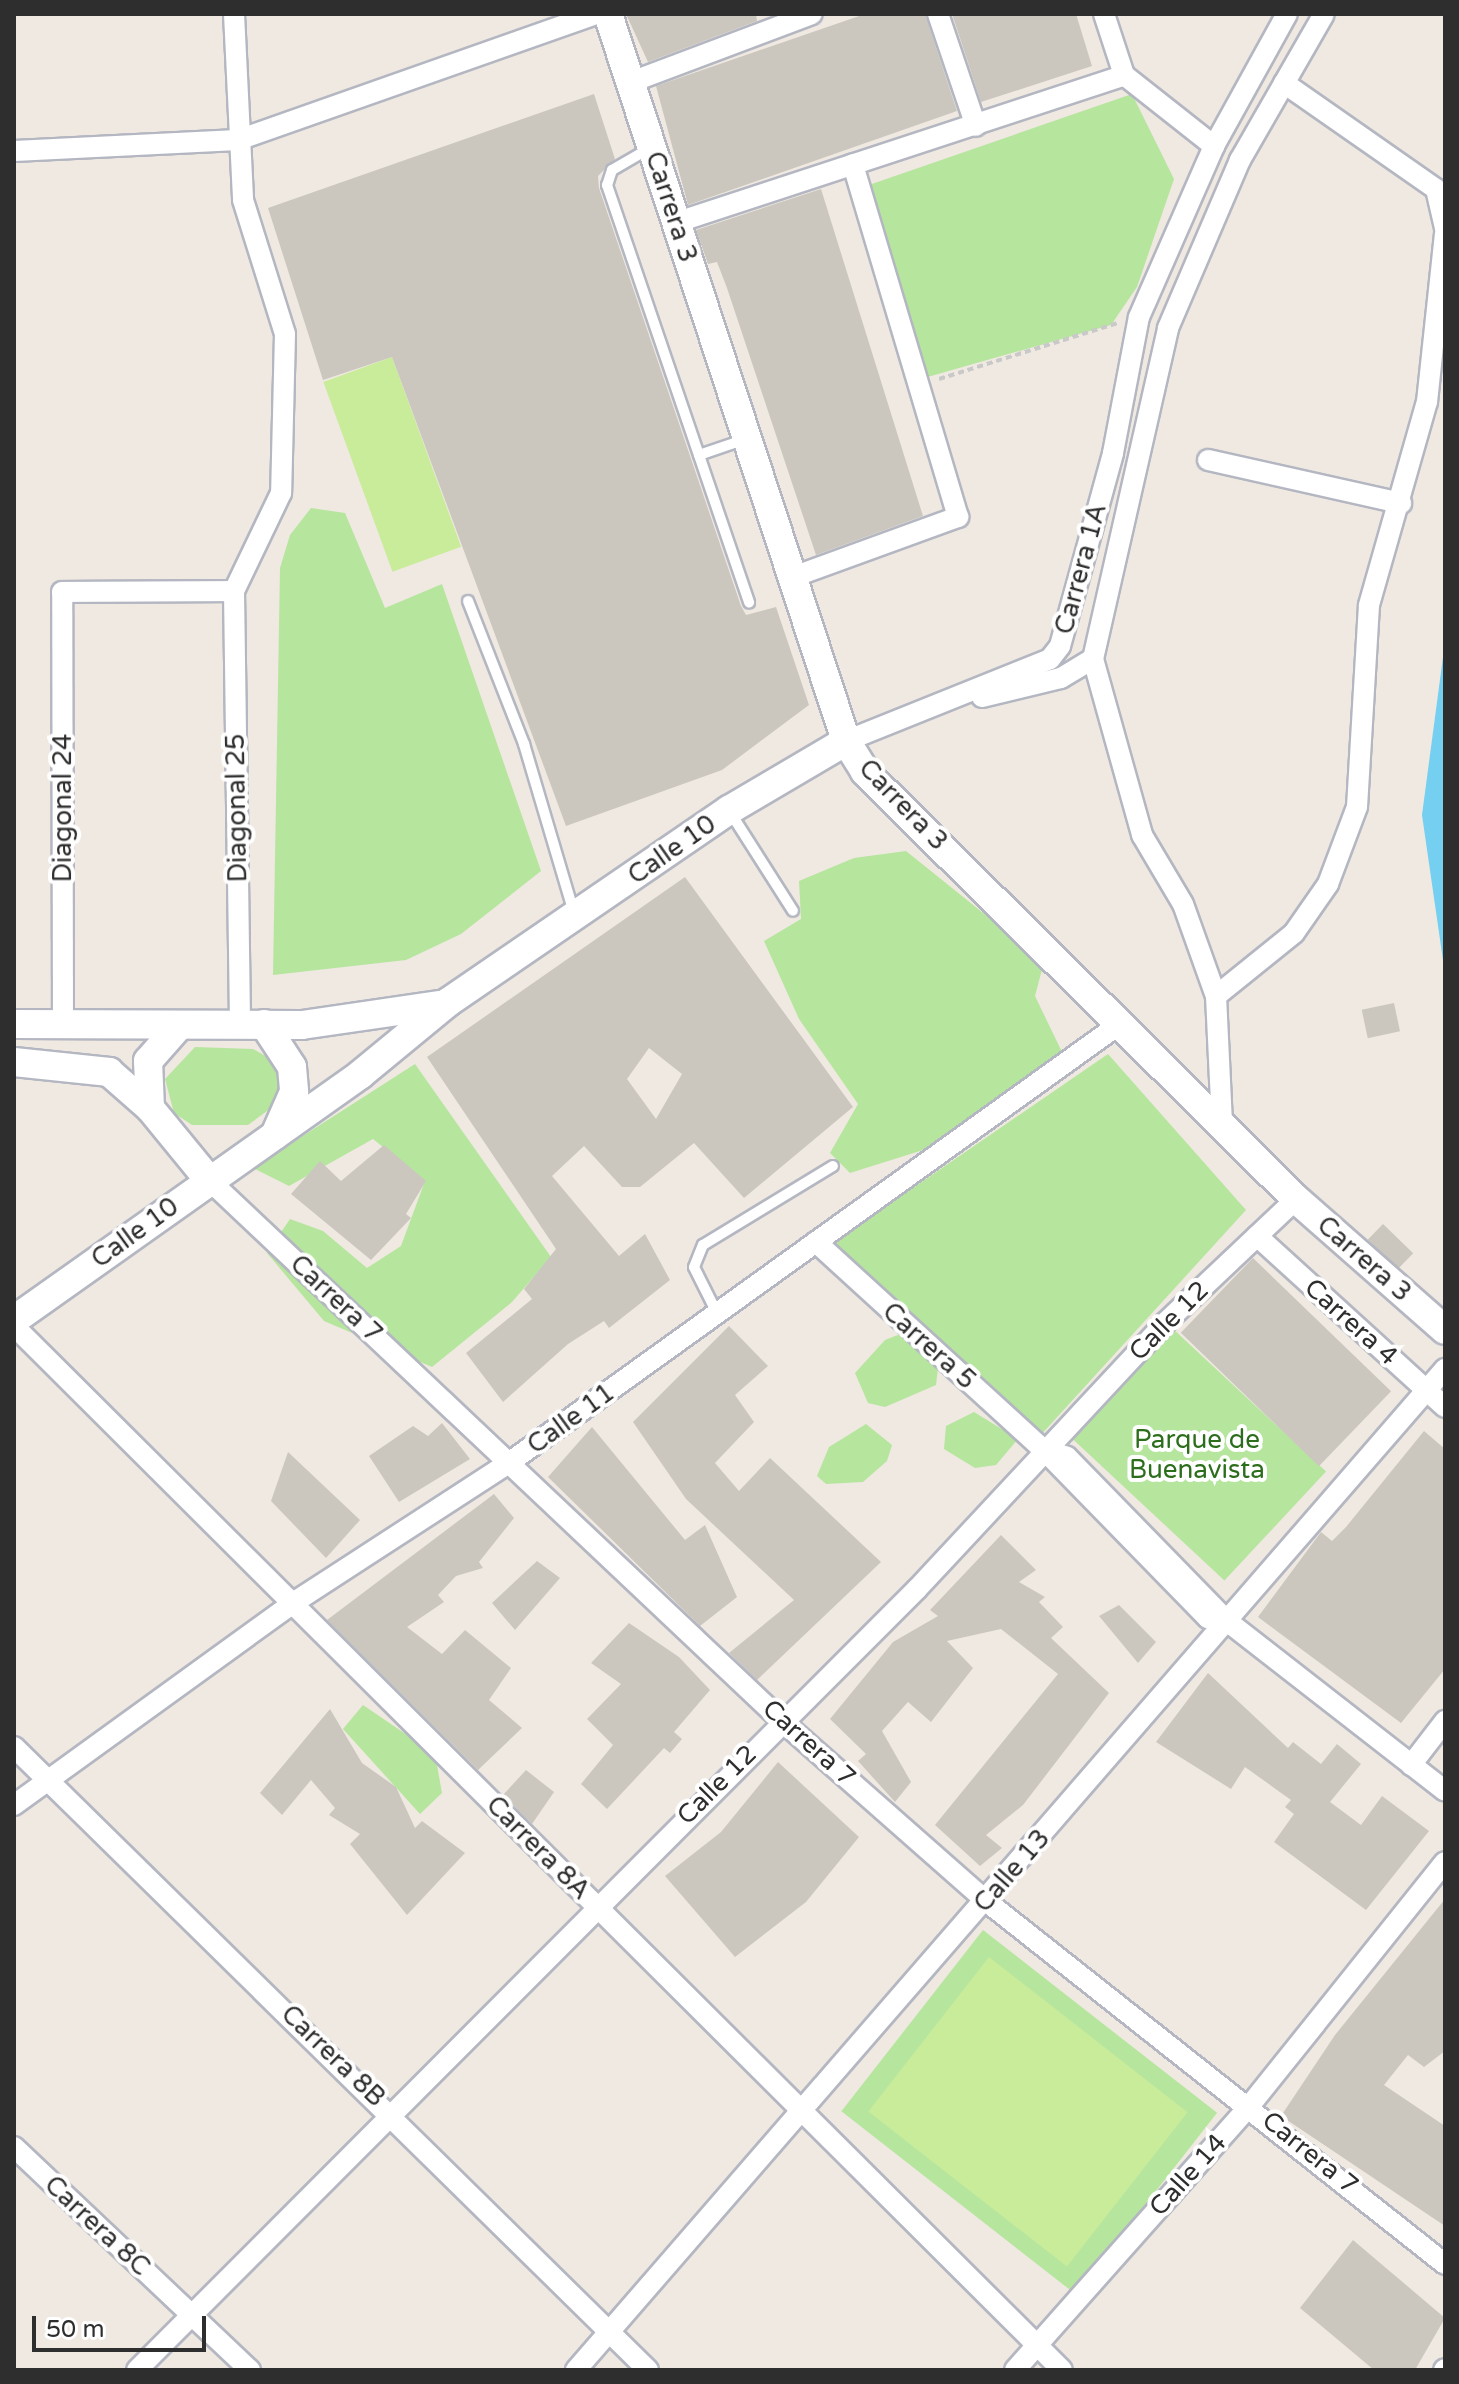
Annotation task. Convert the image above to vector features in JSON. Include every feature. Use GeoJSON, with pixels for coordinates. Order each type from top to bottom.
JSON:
{"type":"FeatureCollection","features":[{"type":"Feature","properties":{"kind":"street"},"geometry":{"type":"LineString","coordinates":[[234,14],[238,140],[250,232],[285,334],[281,493],[234,591]]}},
{"type":"Feature","properties":{"kind":"street"},"geometry":{"type":"LineString","coordinates":[[14,151],[238,140],[596,14]]}},
{"type":"Feature","properties":{"kind":"street","name":"Carrera 3"},"geometry":{"type":"LineString","coordinates":[[608,14],[846,741],[865,772],[1222,1122],[1296,1199],[1445,1330]]}},
{"type":"Feature","properties":{"kind":"street"},"geometry":{"type":"LineString","coordinates":[[631,82],[782,18],[812,14]]}},
{"type":"Feature","properties":{"kind":"street"},"geometry":{"type":"LineString","coordinates":[[938,14],[976,126]]}},
{"type":"Feature","properties":{"kind":"street"},"geometry":{"type":"LineString","coordinates":[[1104,14],[1124,75],[1214,146]]}},
{"type":"Feature","properties":{"kind":"street","name":"Carrera 1A"},"geometry":{"type":"LineString","coordinates":[[908,714],[1050,659],[1060,646],[1113,453],[1139,317],[1214,146],[1287,14]]}},
{"type":"Feature","properties":{"kind":"street","name":"Carrera 1A"},"geometry":{"type":"LineString","coordinates":[[1222,1122],[1216,996],[1183,904],[1142,835],[1093,659],[1168,328],[1240,160],[1324,14]]}},
{"type":"Feature","properties":{"kind":"street"},"geometry":{"type":"LineString","coordinates":[[675,223],[1124,75]]}},
{"type":"Feature","properties":{"kind":"street"},"geometry":{"type":"LineString","coordinates":[[1216,996],[1294,933],[1328,884],[1353,820],[1363,766],[1369,605],[1401,503],[1427,402],[1445,230],[1436,189],[1284,83]]}},
{"type":"Feature","properties":{"kind":"street"},"geometry":{"type":"LineString","coordinates":[[793,577],[958,517],[853,164]]}},
{"type":"Feature","properties":{"kind":"street"},"geometry":{"type":"LineString","coordinates":[[1208,460],[1401,503]]}},
{"type":"Feature","properties":{"kind":"street","name":"Diagonal 24"},"geometry":{"type":"LineString","coordinates":[[63,1024],[62,592],[234,591]]}},
{"type":"Feature","properties":{"kind":"street","name":"Diagonal 25"},"geometry":{"type":"LineString","coordinates":[[234,591],[252,1025]]}},
{"type":"Feature","properties":{"kind":"street","name":"Carrera 1A"},"geometry":{"type":"LineString","coordinates":[[908,714],[1061,678],[1093,659]]}},
{"type":"Feature","properties":{"kind":"street","name":"Calle 10"},"geometry":{"type":"LineString","coordinates":[[14,1323],[209,1180],[272,1139],[447,1003],[576,919],[729,810],[846,741],[908,714]]}},
{"type":"Feature","properties":{"kind":"street","name":"Calle 10"},"geometry":{"type":"LineString","coordinates":[[14,1024],[179,1026],[339,1023],[447,1003]]}},
{"type":"Feature","properties":{"kind":"street","name":"Calle 11"},"geometry":{"type":"LineString","coordinates":[[14,1805],[293,1603],[510,1462],[1121,1023]]}},
{"type":"Feature","properties":{"kind":"street"},"geometry":{"type":"LineString","coordinates":[[252,1025],[292,1067],[294,1092],[272,1139]]}},
{"type":"Feature","properties":{"kind":"street"},"geometry":{"type":"LineString","coordinates":[[150,1108],[148,1061],[179,1026]]}},
{"type":"Feature","properties":{"kind":"street"},"geometry":{"type":"LineString","coordinates":[[14,1062],[87,1065],[109,1072],[150,1108],[209,1180]]}},
{"type":"Feature","properties":{"kind":"street","name":"Carrera 7"},"geometry":{"type":"LineString","coordinates":[[209,1180],[782,1721],[986,1901],[1251,2104],[1445,2264]]}},
{"type":"Feature","properties":{"kind":"street","name":"Calle 12"},"geometry":{"type":"LineString","coordinates":[[137,2370],[596,1905],[917,1589],[1043,1449],[1296,1199]]}},
{"type":"Feature","properties":{"kind":"street","name":"Carrera 4"},"geometry":{"type":"LineString","coordinates":[[1257,1236],[1445,1407]]}},
{"type":"Feature","properties":{"kind":"street","name":"Carrera 5"},"geometry":{"type":"LineString","coordinates":[[816,1242],[1043,1449],[1067,1457],[1227,1621],[1445,1791]]}},
{"type":"Feature","properties":{"kind":"street","name":"Carrera 8A"},"geometry":{"type":"LineString","coordinates":[[14,1323],[1062,2370]]}},
{"type":"Feature","properties":{"kind":"street","name":"Calle 13"},"geometry":{"type":"LineString","coordinates":[[576,2370],[1445,1369]]}},
{"type":"Feature","properties":{"kind":"street"},"geometry":{"type":"LineString","coordinates":[[1411,1765],[1445,1721]]}},
{"type":"Feature","properties":{"kind":"street","name":"Carrera 8B"},"geometry":{"type":"LineString","coordinates":[[14,1747],[392,2113],[648,2370]]}},
{"type":"Feature","properties":{"kind":"street","name":"Calle 14"},"geometry":{"type":"LineString","coordinates":[[1015,2370],[1251,2104],[1445,1862]]}},
{"type":"Feature","properties":{"kind":"street","name":"Carrera 8C"},"geometry":{"type":"LineString","coordinates":[[14,2147],[250,2370]]}},
{"type":"Feature","properties":{"kind":"lane"},"geometry":{"type":"LineString","coordinates":[[652,147],[612,170],[607,185],[749,603]]}},
{"type":"Feature","properties":{"kind":"lane"},"geometry":{"type":"LineString","coordinates":[[699,455],[747,439]]}},
{"type":"Feature","properties":{"kind":"lane"},"geometry":{"type":"LineString","coordinates":[[468,601],[524,744],[576,919]]}},
{"type":"Feature","properties":{"kind":"lane"},"geometry":{"type":"LineString","coordinates":[[729,810],[793,911]]}},
{"type":"Feature","properties":{"kind":"lane"},"geometry":{"type":"LineString","coordinates":[[717,1313],[694,1267],[703,1245],[833,1166]]}},
{"type":"Feature","properties":{"kind":"path"},"geometry":{"type":"LineString","coordinates":[[918,385],[1139,317]]}},
{"type":"Feature","properties":{"kind":"green space"},"geometry":{"type":"Polygon","coordinates":[[[1132,94],[1174,179],[1137,287],[1111,325],[924,378],[866,186],[1132,94]]]}},
{"type":"Feature","properties":{"kind":"green space"},"geometry":{"type":"Polygon","coordinates":[[[392,357],[461,547],[392,572],[323,382],[392,357]]]}},
{"type":"Feature","properties":{"kind":"green space"},"geometry":{"type":"Polygon","coordinates":[[[311,508],[345,513],[385,608],[442,584],[541,871],[461,934],[406,960],[273,975],[280,568],[290,535],[311,508]]]}},
{"type":"Feature","properties":{"kind":"green space"},"geometry":{"type":"Polygon","coordinates":[[[906,851],[1044,962],[1035,996],[1062,1052],[939,1145],[850,1173],[830,1153],[858,1104],[799,1019],[764,941],[801,919],[799,881],[854,858],[906,851]]]}},
{"type":"Feature","properties":{"kind":"green space"},"geometry":{"type":"Polygon","coordinates":[[[195,1047],[253,1049],[271,1059],[281,1077],[278,1103],[248,1125],[192,1125],[174,1113],[165,1079],[195,1047]]]}},
{"type":"Feature","properties":{"kind":"green space"},"geometry":{"type":"Polygon","coordinates":[[[1108,1054],[1246,1210],[1039,1437],[833,1243],[1108,1054]]]}},
{"type":"Feature","properties":{"kind":"green space"},"geometry":{"type":"Polygon","coordinates":[[[415,1064],[551,1257],[512,1302],[432,1367],[324,1321],[267,1253],[290,1219],[323,1231],[367,1268],[401,1246],[425,1181],[373,1139],[289,1186],[253,1168],[415,1064]]]}},
{"type":"Feature","properties":{"kind":"green space","name":"Parque de Buenavista"},"geometry":{"type":"Polygon","coordinates":[[[1171,1327],[1326,1472],[1224,1581],[1069,1436],[1171,1327]]]}},
{"type":"Feature","properties":{"kind":"green space"},"geometry":{"type":"Polygon","coordinates":[[[903,1333],[938,1368],[936,1385],[885,1407],[868,1403],[855,1373],[885,1340],[903,1333]]]}},
{"type":"Feature","properties":{"kind":"green space"},"geometry":{"type":"Polygon","coordinates":[[[974,1412],[1018,1439],[996,1465],[975,1468],[944,1449],[946,1426],[974,1412]]]}},
{"type":"Feature","properties":{"kind":"green space"},"geometry":{"type":"Polygon","coordinates":[[[866,1424],[892,1445],[887,1461],[863,1482],[826,1484],[817,1476],[829,1447],[866,1424]]]}},
{"type":"Feature","properties":{"kind":"green space"},"geometry":{"type":"Polygon","coordinates":[[[363,1705],[435,1754],[442,1793],[420,1814],[343,1729],[363,1705]]]}},
{"type":"Feature","properties":{"kind":"green space"},"geometry":{"type":"Polygon","coordinates":[[[983,1930],[1217,2113],[1075,2294],[841,2111],[983,1930]]]}},
{"type":"Feature","properties":{"kind":"green space"},"geometry":{"type":"Polygon","coordinates":[[[989,1957],[1188,2112],[1067,2267],[868,2111],[989,1957]]]}},
{"type":"Feature","properties":{"kind":"water"},"geometry":{"type":"Polygon","coordinates":[[[1445,642],[1445,974],[1422,815],[1445,642]]]}},
{"type":"Feature","properties":{"kind":"building"},"geometry":{"type":"Polygon","coordinates":[[[626,14],[756,14],[757,21],[648,62],[626,14]]]}},
{"type":"Feature","properties":{"kind":"building"},"geometry":{"type":"Polygon","coordinates":[[[865,14],[925,14],[957,111],[688,205],[656,86],[865,14]]]}},
{"type":"Feature","properties":{"kind":"building"},"geometry":{"type":"Polygon","coordinates":[[[952,14],[1076,14],[1092,66],[981,102],[952,14]]]}},
{"type":"Feature","properties":{"kind":"building"},"geometry":{"type":"Polygon","coordinates":[[[594,94],[615,159],[598,176],[599,188],[741,606],[746,615],[776,607],[809,705],[722,770],[566,826],[392,357],[323,380],[268,208],[594,94]]]}},
{"type":"Feature","properties":{"kind":"building"},"geometry":{"type":"Polygon","coordinates":[[[821,189],[923,516],[816,555],[727,288],[717,262],[708,264],[696,230],[821,189]]]}},
{"type":"Feature","properties":{"kind":"building"},"geometry":{"type":"Polygon","coordinates":[[[685,877],[853,1107],[744,1198],[694,1143],[640,1187],[622,1187],[584,1146],[552,1176],[619,1256],[645,1234],[670,1280],[609,1328],[604,1321],[568,1344],[503,1402],[466,1353],[532,1299],[524,1289],[556,1249],[427,1057],[685,877]],[[649,1048],[627,1079],[656,1119],[682,1074],[649,1048]]]}},
{"type":"Feature","properties":{"kind":"building"},"geometry":{"type":"Polygon","coordinates":[[[1394,1003],[1400,1031],[1368,1038],[1362,1010],[1394,1003]]]}},
{"type":"Feature","properties":{"kind":"building"},"geometry":{"type":"Polygon","coordinates":[[[384,1145],[426,1181],[406,1214],[411,1218],[371,1260],[291,1194],[320,1161],[341,1181],[384,1145]]]}},
{"type":"Feature","properties":{"kind":"building"},"geometry":{"type":"Polygon","coordinates":[[[1383,1224],[1413,1253],[1398,1269],[1368,1240],[1383,1224]]]}},
{"type":"Feature","properties":{"kind":"building"},"geometry":{"type":"Polygon","coordinates":[[[1253,1258],[1391,1391],[1319,1466],[1181,1333],[1253,1258]]]}},
{"type":"Feature","properties":{"kind":"building"},"geometry":{"type":"Polygon","coordinates":[[[729,1326],[768,1366],[735,1395],[754,1422],[715,1463],[739,1491],[770,1458],[881,1562],[757,1680],[729,1653],[794,1600],[686,1499],[633,1422],[729,1326]]]}},
{"type":"Feature","properties":{"kind":"building"},"geometry":{"type":"Polygon","coordinates":[[[442,1423],[470,1459],[399,1502],[369,1456],[413,1426],[428,1436],[442,1423]]]}},
{"type":"Feature","properties":{"kind":"building"},"geometry":{"type":"Polygon","coordinates":[[[592,1427],[685,1540],[705,1525],[737,1597],[700,1626],[548,1477],[592,1427]]]}},
{"type":"Feature","properties":{"kind":"building"},"geometry":{"type":"Polygon","coordinates":[[[1424,1431],[1445,1449],[1445,1669],[1401,1723],[1258,1617],[1321,1532],[1332,1541],[1424,1431]]]}},
{"type":"Feature","properties":{"kind":"building"},"geometry":{"type":"Polygon","coordinates":[[[288,1452],[360,1520],[326,1558],[271,1501],[288,1452]]]}},
{"type":"Feature","properties":{"kind":"building"},"geometry":{"type":"Polygon","coordinates":[[[494,1494],[514,1518],[479,1562],[483,1568],[456,1576],[438,1595],[444,1602],[407,1627],[442,1654],[465,1630],[511,1668],[489,1700],[522,1728],[478,1770],[327,1620],[494,1494]]]}},
{"type":"Feature","properties":{"kind":"building"},"geometry":{"type":"Polygon","coordinates":[[[1001,1535],[1036,1570],[1019,1582],[1045,1597],[1039,1602],[1063,1627],[1051,1638],[1109,1693],[1023,1805],[986,1835],[1002,1848],[980,1866],[935,1825],[1058,1674],[1001,1629],[947,1641],[973,1668],[931,1722],[908,1702],[882,1731],[911,1782],[895,1802],[858,1761],[866,1754],[830,1719],[893,1642],[938,1616],[930,1610],[1001,1535]]]}},
{"type":"Feature","properties":{"kind":"building"},"geometry":{"type":"Polygon","coordinates":[[[537,1561],[560,1578],[515,1630],[492,1603],[537,1561]]]}},
{"type":"Feature","properties":{"kind":"building"},"geometry":{"type":"Polygon","coordinates":[[[1119,1605],[1156,1642],[1138,1663],[1099,1616],[1119,1605]]]}},
{"type":"Feature","properties":{"kind":"building"},"geometry":{"type":"Polygon","coordinates":[[[629,1623],[679,1657],[710,1690],[674,1732],[682,1739],[670,1753],[664,1748],[607,1809],[581,1784],[613,1745],[587,1719],[621,1684],[591,1663],[629,1623]]]}},
{"type":"Feature","properties":{"kind":"building"},"geometry":{"type":"Polygon","coordinates":[[[1208,1673],[1288,1748],[1293,1742],[1321,1764],[1337,1744],[1361,1764],[1330,1802],[1361,1825],[1382,1796],[1429,1831],[1366,1910],[1274,1842],[1294,1814],[1285,1807],[1291,1800],[1245,1767],[1231,1789],[1156,1742],[1208,1673]]]}},
{"type":"Feature","properties":{"kind":"building"},"geometry":{"type":"Polygon","coordinates":[[[330,1709],[362,1763],[396,1787],[415,1828],[422,1821],[465,1853],[407,1915],[350,1844],[360,1834],[329,1815],[335,1808],[311,1780],[282,1815],[260,1793],[330,1709]]]}},
{"type":"Feature","properties":{"kind":"building"},"geometry":{"type":"Polygon","coordinates":[[[778,1762],[859,1837],[806,1902],[735,1957],[665,1876],[721,1832],[778,1762]]]}},
{"type":"Feature","properties":{"kind":"building"},"geometry":{"type":"Polygon","coordinates":[[[526,1770],[554,1792],[532,1824],[503,1795],[526,1770]]]}},
{"type":"Feature","properties":{"kind":"building"},"geometry":{"type":"Polygon","coordinates":[[[1445,1899],[1445,2051],[1424,2067],[1408,2055],[1384,2085],[1445,2126],[1445,2226],[1281,2116],[1335,2035],[1445,1899]]]}},
{"type":"Feature","properties":{"kind":"building"},"geometry":{"type":"Polygon","coordinates":[[[1353,2240],[1445,2318],[1415,2370],[1374,2370],[1300,2308],[1353,2240]]]}}]}
